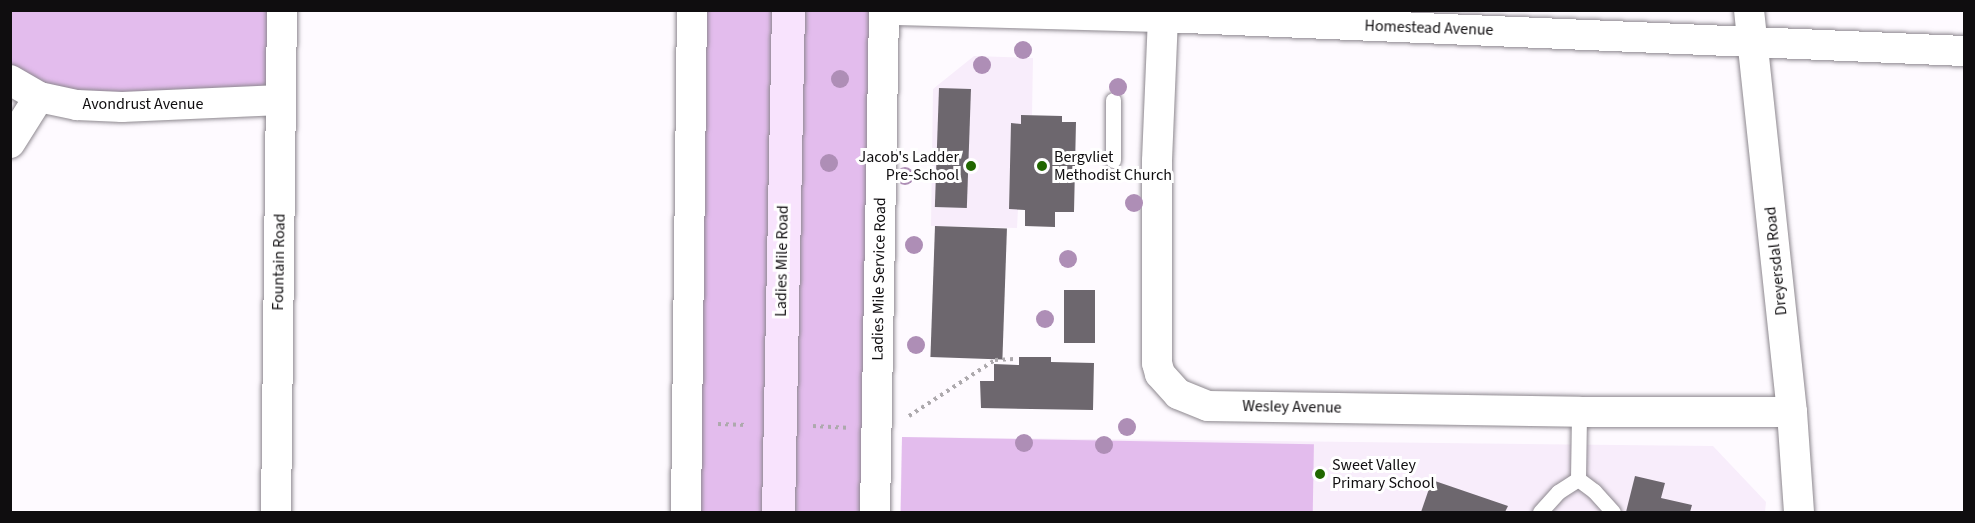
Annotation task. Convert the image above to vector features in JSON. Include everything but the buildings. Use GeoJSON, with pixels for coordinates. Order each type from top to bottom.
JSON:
{"type":"FeatureCollection","features":[{"type":"Feature","properties":{"kind":"main road","name":"Ladies Mile Road"},"geometry":{"type":"LineString","coordinates":[[778,513],[788,10]]}},
{"type":"Feature","properties":{"kind":"street","name":"Fountain Road"},"geometry":{"type":"LineString","coordinates":[[276,513],[282,10]]}},
{"type":"Feature","properties":{"kind":"street"},"geometry":{"type":"LineString","coordinates":[[686,513],[692,10]]}},
{"type":"Feature","properties":{"kind":"street","name":"Ladies Mile Service Road"},"geometry":{"type":"LineString","coordinates":[[875,513],[884,10]]}},
{"type":"Feature","properties":{"kind":"street","name":"Homestead Avenue"},"geometry":{"type":"LineString","coordinates":[[893,10],[1163,17],[1965,51]]}},
{"type":"Feature","properties":{"kind":"street","name":"Dreyersdal Road"},"geometry":{"type":"LineString","coordinates":[[1749,10],[1792,412],[1799,513]]}},
{"type":"Feature","properties":{"kind":"street","name":"Wesley Avenue"},"geometry":{"type":"LineString","coordinates":[[1163,17],[1157,161],[1157,354],[1160,374],[1168,386],[1185,398],[1208,406],[1579,412],[1792,412]]}},
{"type":"Feature","properties":{"kind":"street","name":"Avondrust Avenue"},"geometry":{"type":"LineString","coordinates":[[10,80],[39,97],[77,105],[122,107],[281,100]]}},
{"type":"Feature","properties":{"kind":"street"},"geometry":{"type":"LineString","coordinates":[[10,143],[39,97]]}},
{"type":"Feature","properties":{"kind":"lane"},"geometry":{"type":"LineString","coordinates":[[1113,100],[1113,160]]}},
{"type":"Feature","properties":{"kind":"lane"},"geometry":{"type":"LineString","coordinates":[[1578,479],[1579,412]]}},
{"type":"Feature","properties":{"kind":"lane"},"geometry":{"type":"LineString","coordinates":[[1540,513],[1558,492],[1578,479]]}},
{"type":"Feature","properties":{"kind":"lane"},"geometry":{"type":"LineString","coordinates":[[1578,479],[1593,490],[1613,513]]}},
{"type":"Feature","properties":{"kind":"path"},"geometry":{"type":"LineString","coordinates":[[900,422],[995,360],[1014,359]]}},
{"type":"Feature","properties":{"kind":"path"},"geometry":{"type":"LineString","coordinates":[[812,426],[850,428]]}},
{"type":"Feature","properties":{"kind":"shaded area"},"geometry":{"type":"Polygon","coordinates":[[[10,11],[283,11],[281,100],[122,107],[11,80],[10,11]]]}},
{"type":"Feature","properties":{"kind":"shaded area"},"geometry":{"type":"Polygon","coordinates":[[[692,11],[884,11],[884,512],[692,512],[692,11]]]}},
{"type":"Feature","properties":{"kind":"shaded area","name":"Jacob's Ladder Pre-School"},"geometry":{"type":"Polygon","coordinates":[[[974,56],[1033,58],[1032,115],[1021,115],[1021,124],[1011,124],[1009,209],[1018,209],[1017,228],[931,226],[933,89],[974,56]]]}},
{"type":"Feature","properties":{"kind":"shaded area","name":"Sweet Valley Primary School"},"geometry":{"type":"Polygon","coordinates":[[[902,437],[1713,446],[1766,502],[1765,512],[900,512],[902,437]]]}},
{"type":"Feature","properties":{"kind":"shaded area"},"geometry":{"type":"Polygon","coordinates":[[[902,437],[1314,444],[1313,512],[901,512],[902,437]]]}},
{"type":"Feature","properties":{"kind":"place","name":"Jacob's Ladder Pre-School"},"geometry":{"type":"Point","coordinates":[971,166]}},
{"type":"Feature","properties":{"kind":"place","name":"Bergvliet Methodist Church"},"geometry":{"type":"Point","coordinates":[1042,166]}},
{"type":"Feature","properties":{"kind":"place","name":"Sweet Valley Primary School"},"geometry":{"type":"Point","coordinates":[1320,474]}}]}
